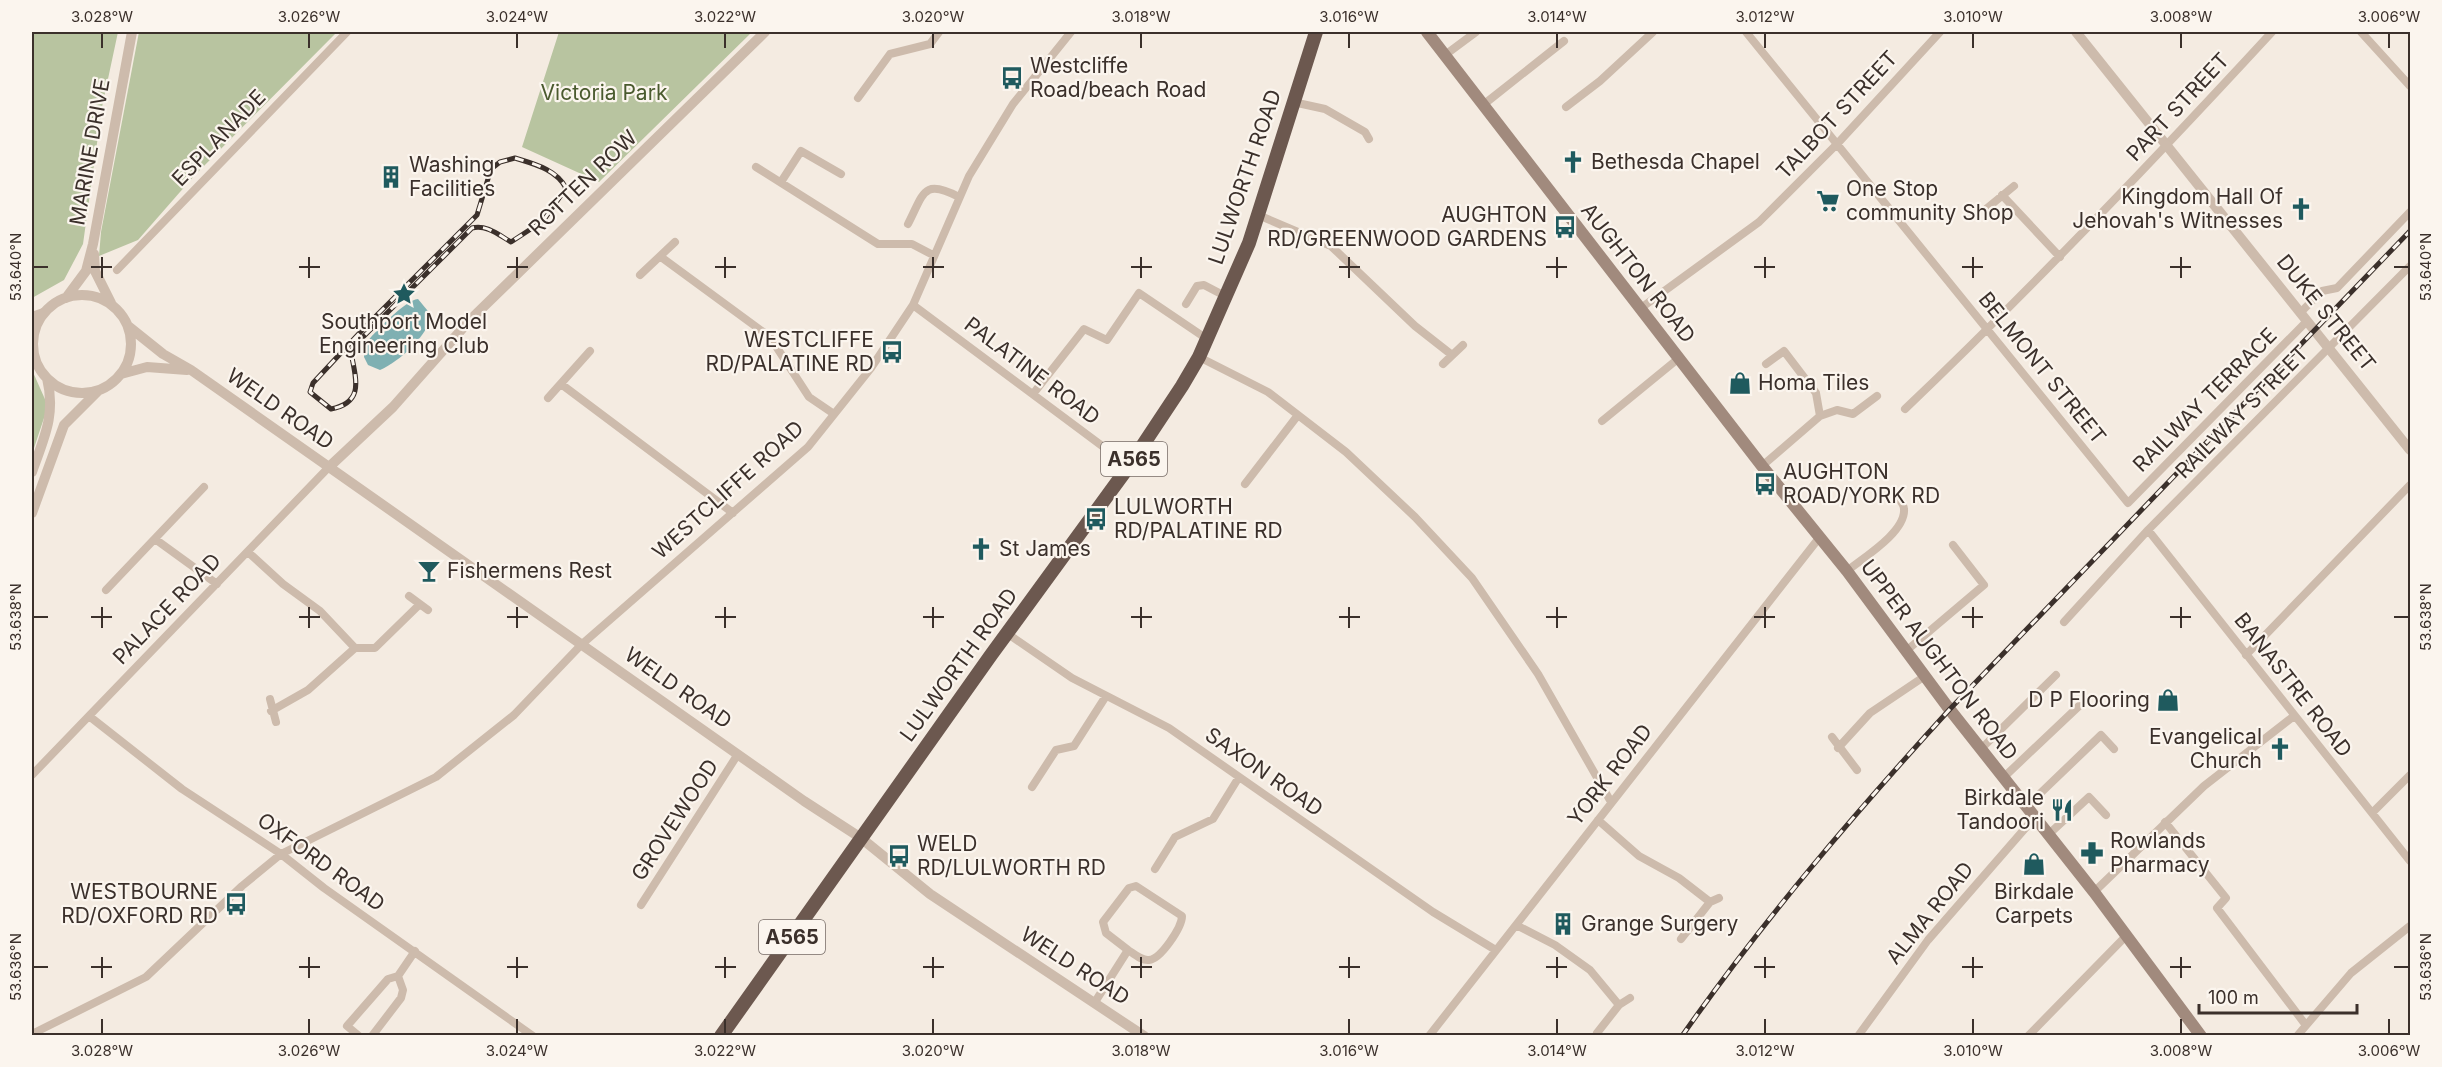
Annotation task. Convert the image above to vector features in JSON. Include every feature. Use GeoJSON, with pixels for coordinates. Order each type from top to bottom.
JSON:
{"type":"FeatureCollection","features":[{"type":"Feature","properties":{"kind":"highway","name":"LULWORTH ROAD"},"geometry":{"type":"LineString","coordinates":[[861,838],[1129,466],[1199,357],[1258,215],[1316,32]]}},
{"type":"Feature","properties":{"kind":"highway","name":"A565"},"geometry":{"type":"LineString","coordinates":[[722,1035],[861,838]]}},
{"type":"Feature","properties":{"kind":"main road","name":"AUGHTON ROAD"},"geometry":{"type":"LineString","coordinates":[[1427,32],[1819,538]]}},
{"type":"Feature","properties":{"kind":"main road","name":"UPPER AUGHTON ROAD"},"geometry":{"type":"LineString","coordinates":[[1819,538],[1847,571],[1925,676],[2094,892],[2201,1035]]}},
{"type":"Feature","properties":{"kind":"street","name":"MARINE DRIVE"},"geometry":{"type":"LineString","coordinates":[[66,298],[86,271],[93,244],[132,32]]}},
{"type":"Feature","properties":{"kind":"street","name":"ESPLANADE"},"geometry":{"type":"LineString","coordinates":[[117,270],[347,32]]}},
{"type":"Feature","properties":{"kind":"street","name":"ROTTEN ROW"},"geometry":{"type":"LineString","coordinates":[[328,468],[393,407],[470,320],[765,32]]}},
{"type":"Feature","properties":{"kind":"street"},"geometry":{"type":"LineString","coordinates":[[858,98],[890,54],[930,44],[939,32]]}},
{"type":"Feature","properties":{"kind":"street","name":"WESTCLIFFE ROAD"},"geometry":{"type":"LineString","coordinates":[[32,1034],[146,977],[242,886],[281,854],[436,777],[514,715],[581,645],[808,447],[871,368],[913,305],[959,198],[1012,104],[1071,32]]}},
{"type":"Feature","properties":{"kind":"street"},"geometry":{"type":"LineString","coordinates":[[1445,55],[1476,32]]}},
{"type":"Feature","properties":{"kind":"street"},"geometry":{"type":"LineString","coordinates":[[1566,107],[1600,81],[1653,32]]}},
{"type":"Feature","properties":{"kind":"street","name":"BELMONT STREET"},"geometry":{"type":"LineString","coordinates":[[1746,32],[2128,503]]}},
{"type":"Feature","properties":{"kind":"street","name":"TALBOT STREET"},"geometry":{"type":"LineString","coordinates":[[1641,308],[1760,222],[1838,143],[1940,32]]}},
{"type":"Feature","properties":{"kind":"street","name":"DUKE STREET"},"geometry":{"type":"LineString","coordinates":[[2076,32],[2410,450]]}},
{"type":"Feature","properties":{"kind":"street","name":"PART STREET"},"geometry":{"type":"LineString","coordinates":[[1905,410],[1988,330],[2168,146],[2272,32]]}},
{"type":"Feature","properties":{"kind":"street"},"geometry":{"type":"LineString","coordinates":[[2361,32],[2410,86]]}},
{"type":"Feature","properties":{"kind":"street"},"geometry":{"type":"LineString","coordinates":[[1483,105],[1564,40]]}},
{"type":"Feature","properties":{"kind":"street"},"geometry":{"type":"LineString","coordinates":[[1293,102],[1325,110],[1365,132],[1369,139]]}},
{"type":"Feature","properties":{"kind":"street"},"geometry":{"type":"LineString","coordinates":[[781,182],[801,151],[841,174]]}},
{"type":"Feature","properties":{"kind":"street"},"geometry":{"type":"LineString","coordinates":[[756,166],[878,244],[912,244],[933,255]]}},
{"type":"Feature","properties":{"kind":"street"},"geometry":{"type":"LineString","coordinates":[[1986,209],[2014,186]]}},
{"type":"Feature","properties":{"kind":"street"},"geometry":{"type":"LineString","coordinates":[[908,224],[925,192],[932,188],[941,188],[959,198]]}},
{"type":"Feature","properties":{"kind":"street"},"geometry":{"type":"LineString","coordinates":[[2002,195],[2060,257]]}},
{"type":"Feature","properties":{"kind":"street","name":"RAILWAY TERRACE"},"geometry":{"type":"LineString","coordinates":[[2128,503],[2304,317],[2322,291],[2337,288],[2410,212]]}},
{"type":"Feature","properties":{"kind":"street"},"geometry":{"type":"LineString","coordinates":[[1258,215],[1330,246],[1415,326],[1452,355]]}},
{"type":"Feature","properties":{"kind":"street"},"geometry":{"type":"LineString","coordinates":[[640,275],[675,242]]}},
{"type":"Feature","properties":{"kind":"street","name":"MARINE DRIVE"},"geometry":{"type":"LineString","coordinates":[[93,244],[95,271],[112,305]]}},
{"type":"Feature","properties":{"kind":"street"},"geometry":{"type":"LineString","coordinates":[[661,257],[770,337],[809,397],[834,414]]}},
{"type":"Feature","properties":{"kind":"street","name":"RAILWAY STREET"},"geometry":{"type":"LineString","coordinates":[[2064,622],[2148,530],[2331,349],[2410,266]]}},
{"type":"Feature","properties":{"kind":"street"},"geometry":{"type":"LineString","coordinates":[[1186,304],[1197,286],[1204,285],[1225,296]]}},
{"type":"Feature","properties":{"kind":"street"},"geometry":{"type":"LineString","coordinates":[[1033,394],[1084,329],[1107,340],[1139,293],[1207,339]]}},
{"type":"Feature","properties":{"kind":"street"},"geometry":{"type":"LineString","coordinates":[[32,316],[46,311],[66,298],[82,295],[94,297],[112,305],[128,326],[131,351],[121,374],[109,385],[98,390],[79,393],[64,389],[47,378]]}},
{"type":"Feature","properties":{"kind":"street","name":"PALATINE ROAD"},"geometry":{"type":"LineString","coordinates":[[913,305],[1129,466]]}},
{"type":"Feature","properties":{"kind":"street"},"geometry":{"type":"LineString","coordinates":[[32,472],[51,418],[52,400],[47,378],[34,359],[34,338],[39,320],[46,311]]}},
{"type":"Feature","properties":{"kind":"street","name":"WELD ROAD"},"geometry":{"type":"LineString","coordinates":[[128,326],[163,354],[190,370],[581,645],[861,838],[930,894],[1144,1035]]}},
{"type":"Feature","properties":{"kind":"street"},"geometry":{"type":"LineString","coordinates":[[1443,364],[1463,345]]}},
{"type":"Feature","properties":{"kind":"street"},"geometry":{"type":"LineString","coordinates":[[548,398],[590,351]]}},
{"type":"Feature","properties":{"kind":"street"},"geometry":{"type":"LineString","coordinates":[[1766,364],[1784,351],[1816,393],[1820,417]]}},
{"type":"Feature","properties":{"kind":"street"},"geometry":{"type":"LineString","coordinates":[[1199,357],[1268,392],[1346,452],[1415,517],[1472,578],[1538,674],[1611,802]]}},
{"type":"Feature","properties":{"kind":"street"},"geometry":{"type":"LineString","coordinates":[[1602,421],[1679,358]]}},
{"type":"Feature","properties":{"kind":"street"},"geometry":{"type":"LineString","coordinates":[[121,374],[147,367],[190,370]]}},
{"type":"Feature","properties":{"kind":"street"},"geometry":{"type":"LineString","coordinates":[[561,384],[733,513]]}},
{"type":"Feature","properties":{"kind":"street"},"geometry":{"type":"LineString","coordinates":[[32,513],[64,425],[98,390]]}},
{"type":"Feature","properties":{"kind":"street"},"geometry":{"type":"LineString","coordinates":[[1762,466],[1820,417],[1838,410],[1853,414],[1877,396]]}},
{"type":"Feature","properties":{"kind":"street"},"geometry":{"type":"LineString","coordinates":[[1245,484],[1298,415]]}},
{"type":"Feature","properties":{"kind":"street","name":"PALACE ROAD"},"geometry":{"type":"LineString","coordinates":[[32,775],[328,468]]}},
{"type":"Feature","properties":{"kind":"street"},"geometry":{"type":"LineString","coordinates":[[2246,655],[2410,485]]}},
{"type":"Feature","properties":{"kind":"street"},"geometry":{"type":"LineString","coordinates":[[106,590],[204,487]]}},
{"type":"Feature","properties":{"kind":"street"},"geometry":{"type":"LineString","coordinates":[[1847,571],[1896,532],[1904,515],[1904,507],[1895,493]]}},
{"type":"Feature","properties":{"kind":"street","name":"BANASTRE ROAD"},"geometry":{"type":"LineString","coordinates":[[2148,530],[2410,861]]}},
{"type":"Feature","properties":{"kind":"street","name":"YORK ROAD"},"geometry":{"type":"LineString","coordinates":[[1430,1035],[1494,949],[1516,925],[1819,538]]}},
{"type":"Feature","properties":{"kind":"street"},"geometry":{"type":"LineString","coordinates":[[155,539],[217,584]]}},
{"type":"Feature","properties":{"kind":"street"},"geometry":{"type":"LineString","coordinates":[[1906,651],[1984,585],[1953,545]]}},
{"type":"Feature","properties":{"kind":"street"},"geometry":{"type":"LineString","coordinates":[[248,552],[283,584],[320,611],[355,648]]}},
{"type":"Feature","properties":{"kind":"street"},"geometry":{"type":"LineString","coordinates":[[409,596],[428,610]]}},
{"type":"Feature","properties":{"kind":"street"},"geometry":{"type":"LineString","coordinates":[[271,711],[308,690],[355,648],[375,648],[419,605]]}},
{"type":"Feature","properties":{"kind":"street","name":"SAXON ROAD"},"geometry":{"type":"LineString","coordinates":[[1008,634],[1072,678],[1169,728],[1433,912],[1494,949]]}},
{"type":"Feature","properties":{"kind":"street"},"geometry":{"type":"LineString","coordinates":[[1982,748],[2056,675]]}},
{"type":"Feature","properties":{"kind":"street"},"geometry":{"type":"LineString","coordinates":[[1838,748],[1870,713],[1925,676]]}},
{"type":"Feature","properties":{"kind":"street"},"geometry":{"type":"LineString","coordinates":[[1032,787],[1056,750],[1074,746],[1106,696]]}},
{"type":"Feature","properties":{"kind":"street"},"geometry":{"type":"LineString","coordinates":[[270,699],[271,711],[276,722]]}},
{"type":"Feature","properties":{"kind":"street"},"geometry":{"type":"LineString","coordinates":[[2004,777],[2079,706]]}},
{"type":"Feature","properties":{"kind":"street","name":"OXFORD ROAD"},"geometry":{"type":"LineString","coordinates":[[89,716],[182,789],[281,854],[324,888],[533,1035]]}},
{"type":"Feature","properties":{"kind":"street"},"geometry":{"type":"LineString","coordinates":[[2094,892],[2204,786],[2294,716]]}},
{"type":"Feature","properties":{"kind":"street"},"geometry":{"type":"LineString","coordinates":[[2027,806],[2101,735],[2114,749]]}},
{"type":"Feature","properties":{"kind":"street"},"geometry":{"type":"LineString","coordinates":[[1832,737],[1838,748],[1857,770]]}},
{"type":"Feature","properties":{"kind":"street","name":"GROVEWOOD"},"geometry":{"type":"LineString","coordinates":[[641,905],[738,754]]}},
{"type":"Feature","properties":{"kind":"street"},"geometry":{"type":"LineString","coordinates":[[2372,813],[2410,775]]}},
{"type":"Feature","properties":{"kind":"street"},"geometry":{"type":"LineString","coordinates":[[1155,869],[1175,837],[1213,819],[1239,777]]}},
{"type":"Feature","properties":{"kind":"street"},"geometry":{"type":"LineString","coordinates":[[2049,834],[2089,797],[2106,815]]}},
{"type":"Feature","properties":{"kind":"street","name":"ALMA ROAD"},"geometry":{"type":"LineString","coordinates":[[1858,1035],[1928,940],[2035,817]]}},
{"type":"Feature","properties":{"kind":"street"},"geometry":{"type":"LineString","coordinates":[[1598,820],[1639,856],[1679,879],[1710,902]]}},
{"type":"Feature","properties":{"kind":"street"},"geometry":{"type":"LineString","coordinates":[[2165,822],[2226,898],[2217,908],[2305,1024]]}},
{"type":"Feature","properties":{"kind":"street"},"geometry":{"type":"LineString","coordinates":[[1136,886],[1182,916],[1182,921],[1158,956],[1151,961],[1143,960],[1128,950],[1106,933],[1103,922],[1129,888],[1136,886]]}},
{"type":"Feature","properties":{"kind":"street"},"geometry":{"type":"LineString","coordinates":[[1681,939],[1710,902],[1719,898]]}},
{"type":"Feature","properties":{"kind":"street"},"geometry":{"type":"LineString","coordinates":[[1516,925],[1555,945],[1590,970],[1619,1005]]}},
{"type":"Feature","properties":{"kind":"street"},"geometry":{"type":"LineString","coordinates":[[2297,1035],[2351,973],[2410,926]]}},
{"type":"Feature","properties":{"kind":"street"},"geometry":{"type":"LineString","coordinates":[[2028,1035],[2126,936]]}},
{"type":"Feature","properties":{"kind":"street"},"geometry":{"type":"LineString","coordinates":[[1095,1002],[1128,950]]}},
{"type":"Feature","properties":{"kind":"street"},"geometry":{"type":"LineString","coordinates":[[359,1035],[347,1026],[388,979],[398,976],[415,951]]}},
{"type":"Feature","properties":{"kind":"street"},"geometry":{"type":"LineString","coordinates":[[372,1035],[401,998],[403,990],[398,976]]}},
{"type":"Feature","properties":{"kind":"street"},"geometry":{"type":"LineString","coordinates":[[1597,1034],[1619,1005],[1630,998]]}},
{"type":"Feature","properties":{"kind":"green space"},"geometry":{"type":"Polygon","coordinates":[[[32,32],[118,32],[102,107],[83,244],[64,280],[32,298],[32,32]]]}},
{"type":"Feature","properties":{"kind":"green space"},"geometry":{"type":"Polygon","coordinates":[[[139,32],[337,32],[194,176],[138,240],[99,256],[101,232],[139,32]]]}},
{"type":"Feature","properties":{"kind":"green space","name":"Victoria Park"},"geometry":{"type":"Polygon","coordinates":[[[559,32],[752,32],[599,182],[522,147],[559,32]]]}},
{"type":"Feature","properties":{"kind":"green space"},"geometry":{"type":"Polygon","coordinates":[[[32,370],[48,406],[32,454],[32,370]]]}},
{"type":"Feature","properties":{"kind":"water"},"geometry":{"type":"Polygon","coordinates":[[[418,299],[432,316],[418,340],[403,355],[380,370],[368,365],[364,357],[365,344],[398,311],[418,299]]]}},
{"type":"Feature","properties":{"kind":"railway"},"geometry":{"type":"LineString","coordinates":[[515,158],[550,172],[566,188],[543,221],[511,242],[487,229],[472,228],[355,345],[351,352],[356,379],[354,394],[342,406],[331,409],[310,392],[313,383],[366,326],[477,215],[491,169],[500,162],[515,158]]}},
{"type":"Feature","properties":{"kind":"railway"},"geometry":{"type":"LineString","coordinates":[[1682,1036],[1777,909],[1950,709],[2410,231]]}},
{"type":"Feature","properties":{"kind":"place","name":"Westcliffe Road/beach Road"},"geometry":{"type":"Point","coordinates":[1012,78]}},
{"type":"Feature","properties":{"kind":"place","name":"Bethesda Chapel"},"geometry":{"type":"Point","coordinates":[1573,162]}},
{"type":"Feature","properties":{"kind":"place","name":"Washing Facilities"},"geometry":{"type":"Point","coordinates":[391,177]}},
{"type":"Feature","properties":{"kind":"place","name":"One Stop community Shop"},"geometry":{"type":"Point","coordinates":[1828,201]}},
{"type":"Feature","properties":{"kind":"place","name":"Kingdom Hall Of Jehovah's Witnesses"},"geometry":{"type":"Point","coordinates":[2301,209]}},
{"type":"Feature","properties":{"kind":"place","name":"AUGHTON RD/GREENWOOD GARDENS"},"geometry":{"type":"Point","coordinates":[1565,227]}},
{"type":"Feature","properties":{"kind":"place","name":"Southport Model Engineering Club"},"geometry":{"type":"Point","coordinates":[404,294]}},
{"type":"Feature","properties":{"kind":"place","name":"WESTCLIFFE RD/PALATINE RD"},"geometry":{"type":"Point","coordinates":[892,352]}},
{"type":"Feature","properties":{"kind":"place","name":"Homa Tiles"},"geometry":{"type":"Point","coordinates":[1740,383]}},
{"type":"Feature","properties":{"kind":"place","name":"AUGHTON ROAD/YORK RD"},"geometry":{"type":"Point","coordinates":[1765,484]}},
{"type":"Feature","properties":{"kind":"place","name":"LULWORTH RD/PALATINE RD"},"geometry":{"type":"Point","coordinates":[1096,519]}},
{"type":"Feature","properties":{"kind":"place","name":"St James"},"geometry":{"type":"Point","coordinates":[981,549]}},
{"type":"Feature","properties":{"kind":"place","name":"Fishermens Rest"},"geometry":{"type":"Point","coordinates":[429,571]}},
{"type":"Feature","properties":{"kind":"place","name":"D P Flooring"},"geometry":{"type":"Point","coordinates":[2168,700]}},
{"type":"Feature","properties":{"kind":"place","name":"Evangelical Church"},"geometry":{"type":"Point","coordinates":[2280,749]}},
{"type":"Feature","properties":{"kind":"place","name":"Birkdale Tandoori"},"geometry":{"type":"Point","coordinates":[2062,810]}},
{"type":"Feature","properties":{"kind":"place","name":"Rowlands Pharmacy"},"geometry":{"type":"Point","coordinates":[2092,853]}},
{"type":"Feature","properties":{"kind":"place","name":"WELD RD/LULWORTH RD"},"geometry":{"type":"Point","coordinates":[899,856]}},
{"type":"Feature","properties":{"kind":"place","name":"Birkdale Carpets"},"geometry":{"type":"Point","coordinates":[2034,864]}},
{"type":"Feature","properties":{"kind":"place","name":"WESTBOURNE RD/OXFORD RD"},"geometry":{"type":"Point","coordinates":[236,904]}},
{"type":"Feature","properties":{"kind":"place","name":"Grange Surgery"},"geometry":{"type":"Point","coordinates":[1563,924]}}]}
